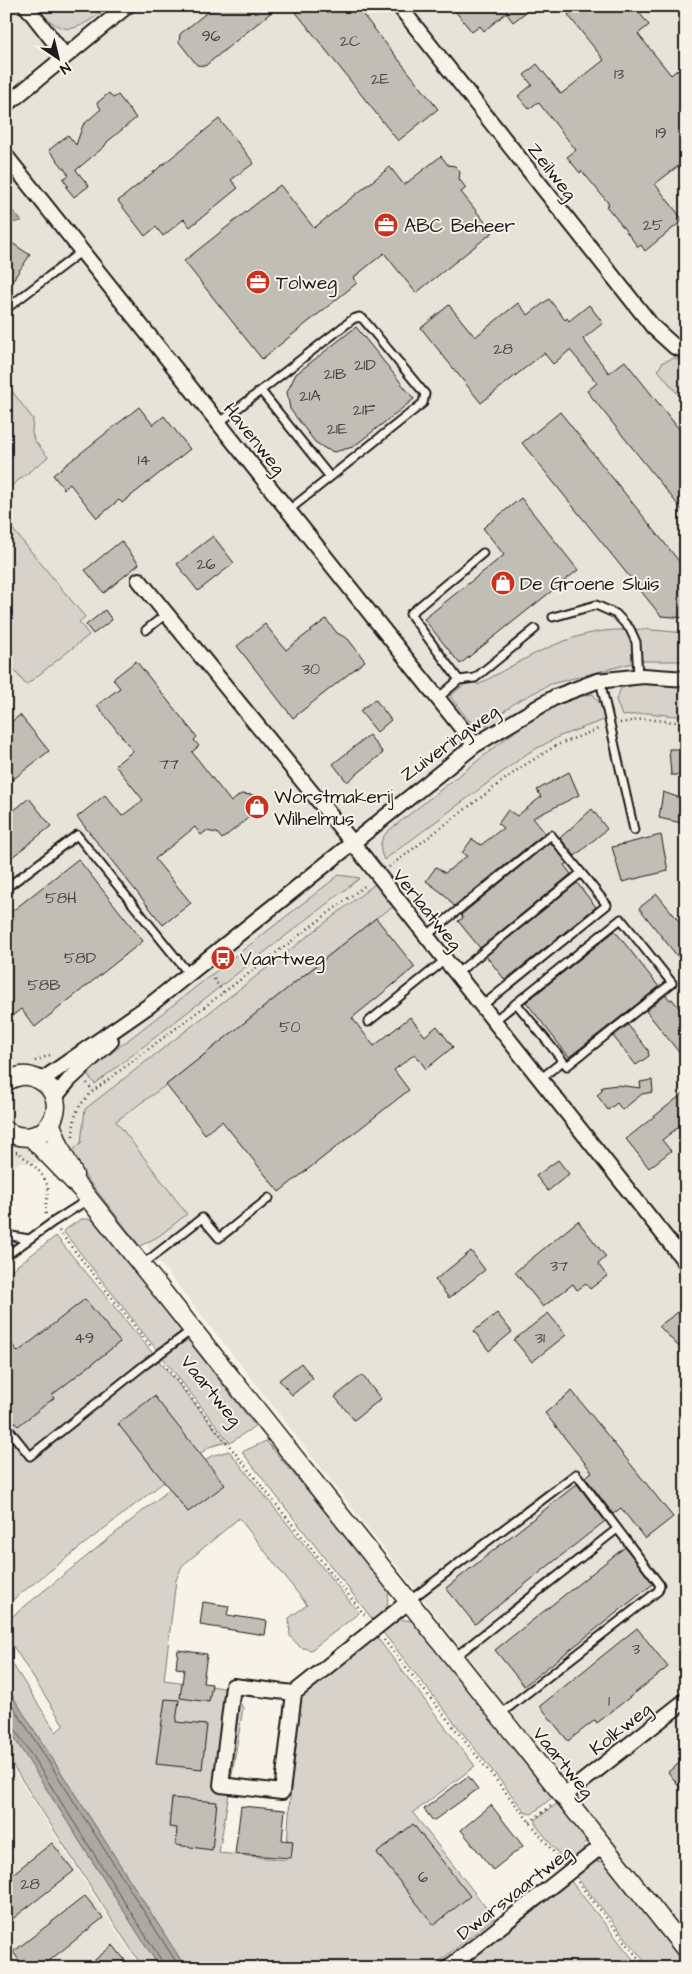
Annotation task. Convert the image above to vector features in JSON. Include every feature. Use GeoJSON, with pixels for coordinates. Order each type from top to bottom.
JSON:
{"type":"FeatureCollection","features":[{"type":"Feature","properties":{"kind":"street"},"geometry":{"type":"LineString","coordinates":[[26,6],[65,56]]}},
{"type":"Feature","properties":{"kind":"street"},"geometry":{"type":"LineString","coordinates":[[6,105],[127,6]]}},
{"type":"Feature","properties":{"kind":"street","name":"Zeilweg"},"geometry":{"type":"LineString","coordinates":[[399,6],[653,327],[675,347],[686,351]]}},
{"type":"Feature","properties":{"kind":"street","name":"Havenweg"},"geometry":{"type":"LineString","coordinates":[[6,156],[475,745]]}},
{"type":"Feature","properties":{"kind":"street","name":"Verlaatweg"},"geometry":{"type":"LineString","coordinates":[[139,580],[352,842],[686,1263]]}},
{"type":"Feature","properties":{"kind":"street","name":"Zuiveringweg"},"geometry":{"type":"LineString","coordinates":[[42,1080],[150,1005],[475,745],[555,697],[600,680],[638,676],[686,679]]}},
{"type":"Feature","properties":{"kind":"street","name":"Zuiveringweg"},"geometry":{"type":"LineString","coordinates":[[55,1097],[69,1080],[150,1005]]}},
{"type":"Feature","properties":{"kind":"street"},"geometry":{"type":"LineString","coordinates":[[7,1132],[19,1137],[31,1137],[42,1133],[50,1125],[56,1111],[55,1097],[50,1087],[42,1080],[27,1075],[8,1078]]}},
{"type":"Feature","properties":{"kind":"street","name":"Vaartweg"},"geometry":{"type":"LineString","coordinates":[[50,1125],[62,1152],[85,1194]]}},
{"type":"Feature","properties":{"kind":"street","name":"Vaartweg"},"geometry":{"type":"LineString","coordinates":[[31,1137],[85,1194],[194,1329],[408,1602],[686,1950]]}},
{"type":"Feature","properties":{"kind":"street"},"geometry":{"type":"LineString","coordinates":[[294,1693],[233,1686],[221,1785],[282,1792],[294,1693],[408,1602]]}},
{"type":"Feature","properties":{"kind":"street","name":"Kolkweg"},"geometry":{"type":"LineString","coordinates":[[564,1796],[686,1700]]}},
{"type":"Feature","properties":{"kind":"street","name":"Dwarsvaartweg"},"geometry":{"type":"LineString","coordinates":[[448,1968],[603,1845]]}},
{"type":"Feature","properties":{"kind":"lane"},"geometry":{"type":"LineString","coordinates":[[6,309],[82,251]]}},
{"type":"Feature","properties":{"kind":"lane"},"geometry":{"type":"LineString","coordinates":[[220,424],[353,319],[359,317],[363,318],[424,394],[423,403],[289,510]]}},
{"type":"Feature","properties":{"kind":"lane"},"geometry":{"type":"LineString","coordinates":[[261,391],[330,477]]}},
{"type":"Feature","properties":{"kind":"lane"},"geometry":{"type":"LineString","coordinates":[[459,680],[410,614],[483,553]]}},
{"type":"Feature","properties":{"kind":"lane"},"geometry":{"type":"LineString","coordinates":[[553,617],[596,605],[616,614],[630,629],[636,642],[638,676]]}},
{"type":"Feature","properties":{"kind":"lane"},"geometry":{"type":"LineString","coordinates":[[146,630],[166,614]]}},
{"type":"Feature","properties":{"kind":"lane"},"geometry":{"type":"LineString","coordinates":[[438,698],[459,680],[475,678],[535,629]]}},
{"type":"Feature","properties":{"kind":"lane"},"geometry":{"type":"LineString","coordinates":[[600,680],[634,830]]}},
{"type":"Feature","properties":{"kind":"lane"},"geometry":{"type":"LineString","coordinates":[[6,888],[77,835],[189,974]]}},
{"type":"Feature","properties":{"kind":"lane"},"geometry":{"type":"LineString","coordinates":[[426,936],[551,835],[581,873],[607,906],[482,1007]]}},
{"type":"Feature","properties":{"kind":"lane"},"geometry":{"type":"LineString","coordinates":[[456,974],[581,873]]}},
{"type":"Feature","properties":{"kind":"lane"},"geometry":{"type":"LineString","coordinates":[[493,1021],[621,920],[672,983],[567,1066],[516,1003]]}},
{"type":"Feature","properties":{"kind":"lane"},"geometry":{"type":"LineString","coordinates":[[368,1022],[445,960]]}},
{"type":"Feature","properties":{"kind":"lane"},"geometry":{"type":"LineString","coordinates":[[540,1080],[563,1061]]}},
{"type":"Feature","properties":{"kind":"lane"},"geometry":{"type":"LineString","coordinates":[[6,1256],[53,1222],[85,1194]]}},
{"type":"Feature","properties":{"kind":"lane"},"geometry":{"type":"LineString","coordinates":[[142,1265],[202,1218],[219,1238],[269,1198]]}},
{"type":"Feature","properties":{"kind":"lane"},"geometry":{"type":"LineString","coordinates":[[6,1235],[29,1239]]}},
{"type":"Feature","properties":{"kind":"lane"},"geometry":{"type":"LineString","coordinates":[[6,1426],[30,1456],[194,1329]]}},
{"type":"Feature","properties":{"kind":"lane"},"geometry":{"type":"LineString","coordinates":[[408,1602],[576,1474],[660,1585],[658,1591],[499,1715]]}},
{"type":"Feature","properties":{"kind":"lane"},"geometry":{"type":"LineString","coordinates":[[453,1658],[617,1529]]}},
{"type":"Feature","properties":{"kind":"path"},"geometry":{"type":"LineString","coordinates":[[73,1139],[78,1106],[101,1085],[520,768],[557,745],[590,731],[611,725],[644,719],[686,723]]}},
{"type":"Feature","properties":{"kind":"path"},"geometry":{"type":"LineString","coordinates":[[207,970],[223,992]]}},
{"type":"Feature","properties":{"kind":"path","name":"Vaartweg"},"geometry":{"type":"LineString","coordinates":[[6,1153],[18,1152],[37,1170],[48,1190],[46,1214],[646,1968]]}},
{"type":"Feature","properties":{"kind":"path"},"geometry":{"type":"LineString","coordinates":[[530,1822],[564,1796]]}},
{"type":"Feature","properties":{"kind":"shaded area"},"geometry":{"type":"Polygon","coordinates":[[[6,6],[686,6],[686,1947],[594,1819],[241,1365],[83,1166],[20,1162],[6,1173],[6,6]]]}},
{"type":"Feature","properties":{"kind":"shaded area"},"geometry":{"type":"Polygon","coordinates":[[[37,6],[109,6],[80,26],[64,28],[46,17],[37,6]]]}},
{"type":"Feature","properties":{"kind":"shaded area"},"geometry":{"type":"Polygon","coordinates":[[[674,358],[686,362],[686,404],[658,370],[663,362],[674,358]]]}},
{"type":"Feature","properties":{"kind":"shaded area"},"geometry":{"type":"Polygon","coordinates":[[[6,383],[33,419],[32,432],[34,440],[48,457],[6,490],[6,383]]]}},
{"type":"Feature","properties":{"kind":"shaded area"},"geometry":{"type":"Polygon","coordinates":[[[6,521],[85,617],[79,622],[89,635],[26,685],[6,660],[6,521]]]}},
{"type":"Feature","properties":{"kind":"shaded area"},"geometry":{"type":"Polygon","coordinates":[[[642,629],[686,633],[686,661],[640,661],[551,684],[516,702],[485,726],[469,721],[450,696],[473,678],[478,685],[539,652],[571,639],[604,631],[642,629]]]}},
{"type":"Feature","properties":{"kind":"shaded area"},"geometry":{"type":"Polygon","coordinates":[[[645,683],[686,684],[686,717],[648,713],[622,716],[616,700],[621,688],[645,683]]]}},
{"type":"Feature","properties":{"kind":"shaded area"},"geometry":{"type":"Polygon","coordinates":[[[593,694],[604,710],[604,720],[560,736],[528,753],[384,860],[381,845],[382,839],[387,832],[527,722],[558,701],[593,694]]]}},
{"type":"Feature","properties":{"kind":"shaded area"},"geometry":{"type":"Polygon","coordinates":[[[339,875],[360,878],[95,1084],[86,1073],[339,875]]]}},
{"type":"Feature","properties":{"kind":"shaded area"},"geometry":{"type":"Polygon","coordinates":[[[375,884],[393,907],[376,918],[166,1085],[116,1121],[187,1214],[159,1236],[140,1246],[82,1172],[72,1151],[81,1143],[85,1109],[375,884]]]}},
{"type":"Feature","properties":{"kind":"shaded area"},"geometry":{"type":"Polygon","coordinates":[[[81,1219],[90,1219],[96,1222],[255,1426],[230,1443],[63,1231],[81,1219]]]}},
{"type":"Feature","properties":{"kind":"shaded area"},"geometry":{"type":"Polygon","coordinates":[[[56,1236],[226,1442],[209,1447],[6,1605],[6,1274],[56,1236]]]}},
{"type":"Feature","properties":{"kind":"shaded area"},"geometry":{"type":"Polygon","coordinates":[[[266,1441],[389,1588],[387,1608],[373,1620],[242,1452],[266,1441]]]}},
{"type":"Feature","properties":{"kind":"shaded area"},"geometry":{"type":"Polygon","coordinates":[[[229,1451],[359,1613],[311,1650],[300,1647],[290,1636],[289,1618],[307,1605],[239,1518],[182,1566],[176,1580],[164,1680],[232,1689],[243,1708],[219,1853],[286,1860],[291,1782],[301,1696],[375,1635],[475,1766],[413,1813],[494,1918],[431,1968],[186,1968],[6,1686],[6,1654],[56,1732],[65,1724],[63,1724],[6,1635],[9,1619],[211,1456],[229,1451]]]}},
{"type":"Feature","properties":{"kind":"shaded area"},"geometry":{"type":"Polygon","coordinates":[[[395,1619],[415,1621],[554,1796],[532,1814],[526,1813],[381,1630],[395,1619]]]}},
{"type":"Feature","properties":{"kind":"shaded area"},"geometry":{"type":"Polygon","coordinates":[[[6,1725],[160,1968],[143,1968],[6,1755],[6,1725]]]}},
{"type":"Feature","properties":{"kind":"shaded area"},"geometry":{"type":"Polygon","coordinates":[[[6,1759],[140,1968],[6,1968],[6,1759]]]}},
{"type":"Feature","properties":{"kind":"shaded area"},"geometry":{"type":"Polygon","coordinates":[[[559,1802],[587,1837],[582,1852],[567,1864],[536,1825],[536,1819],[559,1802]]]}},
{"type":"Feature","properties":{"kind":"shaded area"},"geometry":{"type":"Polygon","coordinates":[[[606,1861],[686,1964],[686,1968],[650,1968],[575,1875],[592,1862],[606,1861]]]}},
{"type":"Feature","properties":{"kind":"shaded area"},"geometry":{"type":"Polygon","coordinates":[[[570,1880],[640,1968],[460,1968],[570,1880]]]}},
{"type":"Feature","properties":{"kind":"water"},"geometry":{"type":"Polygon","coordinates":[[[6,207],[12,210],[22,221],[6,224],[6,207]]]}},
{"type":"Feature","properties":{"kind":"water"},"geometry":{"type":"Polygon","coordinates":[[[6,1686],[186,1968],[160,1968],[6,1725],[6,1686]]]}},
{"type":"Feature","properties":{"kind":"building"},"geometry":{"type":"Polygon","coordinates":[[[215,6],[279,6],[205,66],[197,65],[179,42],[180,34],[215,6]]]}},
{"type":"Feature","properties":{"kind":"building"},"geometry":{"type":"Polygon","coordinates":[[[291,6],[356,6],[438,109],[398,141],[291,6]]]}},
{"type":"Feature","properties":{"kind":"building"},"geometry":{"type":"Polygon","coordinates":[[[451,6],[534,6],[513,22],[506,13],[484,31],[480,26],[472,32],[451,6]]]}},
{"type":"Feature","properties":{"kind":"building"},"geometry":{"type":"Polygon","coordinates":[[[579,6],[634,6],[649,25],[638,34],[671,75],[686,63],[686,160],[655,184],[683,220],[645,251],[641,245],[638,247],[606,206],[609,204],[582,171],[580,173],[567,157],[576,150],[538,102],[529,109],[518,96],[532,85],[524,75],[537,64],[561,94],[604,60],[568,15],[579,6]]]}},
{"type":"Feature","properties":{"kind":"building"},"geometry":{"type":"Polygon","coordinates":[[[109,93],[113,98],[118,95],[136,118],[76,170],[89,186],[74,197],[66,187],[68,186],[63,179],[69,175],[49,150],[68,135],[76,145],[83,125],[101,109],[97,103],[109,93]]]}},
{"type":"Feature","properties":{"kind":"building"},"geometry":{"type":"Polygon","coordinates":[[[219,119],[254,163],[231,180],[238,188],[190,227],[184,219],[163,236],[156,227],[145,236],[118,201],[219,119]]]}},
{"type":"Feature","properties":{"kind":"building"},"geometry":{"type":"Polygon","coordinates":[[[441,156],[448,165],[455,166],[460,172],[459,179],[466,188],[461,192],[493,232],[416,293],[384,253],[353,278],[357,283],[262,359],[184,261],[280,185],[314,228],[390,167],[404,185],[441,156]]]}},
{"type":"Feature","properties":{"kind":"building"},"geometry":{"type":"Polygon","coordinates":[[[6,239],[30,255],[6,290],[6,239]]]}},
{"type":"Feature","properties":{"kind":"building"},"geometry":{"type":"Polygon","coordinates":[[[549,299],[565,320],[567,318],[569,321],[589,305],[603,323],[583,339],[609,373],[625,361],[686,438],[686,515],[587,391],[597,383],[570,350],[553,364],[544,353],[481,403],[421,328],[449,305],[475,337],[518,303],[528,315],[549,299]]]}},
{"type":"Feature","properties":{"kind":"building"},"geometry":{"type":"Polygon","coordinates":[[[356,327],[414,399],[353,447],[334,452],[315,442],[290,409],[287,392],[296,374],[356,327]]]}},
{"type":"Feature","properties":{"kind":"building"},"geometry":{"type":"Polygon","coordinates":[[[139,407],[153,425],[164,416],[190,449],[122,503],[119,500],[97,518],[70,484],[64,489],[53,475],[139,407]]]}},
{"type":"Feature","properties":{"kind":"building"},"geometry":{"type":"Polygon","coordinates":[[[560,412],[686,570],[686,618],[661,616],[522,443],[560,412]]]}},
{"type":"Feature","properties":{"kind":"building"},"geometry":{"type":"Polygon","coordinates":[[[521,498],[578,570],[460,664],[424,619],[504,555],[483,528],[521,498]]]}},
{"type":"Feature","properties":{"kind":"building"},"geometry":{"type":"Polygon","coordinates":[[[213,536],[234,563],[198,591],[177,564],[213,536]]]}},
{"type":"Feature","properties":{"kind":"building"},"geometry":{"type":"Polygon","coordinates":[[[121,541],[139,564],[104,593],[85,570],[121,541]]]}},
{"type":"Feature","properties":{"kind":"building"},"geometry":{"type":"Polygon","coordinates":[[[105,610],[112,620],[93,634],[86,625],[105,610]]]}},
{"type":"Feature","properties":{"kind":"building"},"geometry":{"type":"Polygon","coordinates":[[[326,619],[337,633],[348,639],[365,661],[293,718],[237,646],[265,624],[286,650],[326,619]]]}},
{"type":"Feature","properties":{"kind":"building"},"geometry":{"type":"Polygon","coordinates":[[[136,661],[197,737],[194,740],[199,746],[192,752],[231,802],[241,794],[253,795],[262,807],[222,839],[217,833],[206,831],[201,835],[195,827],[155,859],[191,903],[163,925],[77,817],[105,795],[122,816],[143,800],[115,765],[133,751],[97,705],[120,688],[113,679],[136,661]]]}},
{"type":"Feature","properties":{"kind":"building"},"geometry":{"type":"Polygon","coordinates":[[[375,699],[391,720],[377,732],[360,711],[375,699]]]}},
{"type":"Feature","properties":{"kind":"building"},"geometry":{"type":"Polygon","coordinates":[[[20,715],[49,751],[6,785],[6,726],[20,715]]]}},
{"type":"Feature","properties":{"kind":"building"},"geometry":{"type":"Polygon","coordinates":[[[369,735],[383,753],[347,782],[333,764],[369,735]]]}},
{"type":"Feature","properties":{"kind":"building"},"geometry":{"type":"Polygon","coordinates":[[[669,749],[683,749],[683,751],[686,751],[686,775],[671,775],[669,749]]]}},
{"type":"Feature","properties":{"kind":"building"},"geometry":{"type":"Polygon","coordinates":[[[569,772],[579,795],[533,818],[545,833],[454,906],[445,895],[426,881],[436,867],[445,873],[467,856],[462,853],[472,839],[481,845],[503,828],[498,824],[508,810],[517,816],[541,797],[537,790],[569,772]]]}},
{"type":"Feature","properties":{"kind":"building"},"geometry":{"type":"Polygon","coordinates":[[[663,792],[686,800],[686,824],[659,818],[663,792]]]}},
{"type":"Feature","properties":{"kind":"building"},"geometry":{"type":"Polygon","coordinates":[[[29,798],[51,826],[6,862],[6,817],[29,798]]]}},
{"type":"Feature","properties":{"kind":"building"},"geometry":{"type":"Polygon","coordinates":[[[592,809],[607,829],[575,856],[560,838],[592,809]]]}},
{"type":"Feature","properties":{"kind":"building"},"geometry":{"type":"Polygon","coordinates":[[[661,835],[668,871],[622,882],[612,847],[661,835]]]}},
{"type":"Feature","properties":{"kind":"building"},"geometry":{"type":"Polygon","coordinates":[[[550,842],[567,863],[564,865],[571,874],[480,948],[458,921],[463,918],[461,915],[550,842]]]}},
{"type":"Feature","properties":{"kind":"building"},"geometry":{"type":"Polygon","coordinates":[[[78,859],[143,941],[35,1027],[21,1009],[12,1016],[6,1009],[6,916],[78,859]]]}},
{"type":"Feature","properties":{"kind":"building"},"geometry":{"type":"Polygon","coordinates":[[[577,883],[596,907],[505,980],[486,956],[577,883]]]}},
{"type":"Feature","properties":{"kind":"building"},"geometry":{"type":"Polygon","coordinates":[[[657,894],[686,930],[686,967],[639,908],[657,894]]]}},
{"type":"Feature","properties":{"kind":"building"},"geometry":{"type":"Polygon","coordinates":[[[376,918],[415,967],[352,1018],[374,1046],[410,1017],[425,1036],[437,1026],[453,1047],[426,1069],[415,1054],[394,1070],[409,1090],[279,1192],[222,1121],[205,1134],[166,1085],[376,918]]]}},
{"type":"Feature","properties":{"kind":"building"},"geometry":{"type":"Polygon","coordinates":[[[615,931],[659,987],[569,1057],[526,1002],[615,931]]]}},
{"type":"Feature","properties":{"kind":"building"},"geometry":{"type":"Polygon","coordinates":[[[666,995],[670,1000],[672,999],[686,1017],[686,1061],[646,1011],[666,995]]]}},
{"type":"Feature","properties":{"kind":"building"},"geometry":{"type":"Polygon","coordinates":[[[628,1025],[648,1050],[649,1056],[636,1065],[613,1036],[628,1025]]]}},
{"type":"Feature","properties":{"kind":"building"},"geometry":{"type":"Polygon","coordinates":[[[652,1080],[653,1092],[642,1094],[622,1110],[617,1103],[608,1110],[597,1095],[601,1092],[602,1087],[617,1085],[641,1088],[640,1082],[652,1080]]]}},
{"type":"Feature","properties":{"kind":"building"},"geometry":{"type":"Polygon","coordinates":[[[686,1091],[686,1121],[662,1140],[671,1151],[649,1168],[626,1139],[686,1091]]]}},
{"type":"Feature","properties":{"kind":"building"},"geometry":{"type":"Polygon","coordinates":[[[558,1160],[569,1174],[548,1191],[536,1176],[558,1160]]]}},
{"type":"Feature","properties":{"kind":"building"},"geometry":{"type":"Polygon","coordinates":[[[578,1221],[606,1257],[598,1264],[607,1276],[590,1289],[586,1284],[577,1290],[573,1284],[543,1307],[515,1272],[578,1221]]]}},
{"type":"Feature","properties":{"kind":"building"},"geometry":{"type":"Polygon","coordinates":[[[471,1251],[485,1270],[449,1298],[435,1280],[471,1251]]]}},
{"type":"Feature","properties":{"kind":"building"},"geometry":{"type":"Polygon","coordinates":[[[85,1299],[120,1342],[52,1395],[54,1398],[18,1426],[6,1412],[6,1337],[18,1352],[85,1299]]]}},
{"type":"Feature","properties":{"kind":"building"},"geometry":{"type":"Polygon","coordinates":[[[678,1312],[686,1321],[686,1341],[679,1347],[659,1326],[678,1312]]]}},
{"type":"Feature","properties":{"kind":"building"},"geometry":{"type":"Polygon","coordinates":[[[497,1313],[512,1332],[489,1351],[474,1331],[497,1313]]]}},
{"type":"Feature","properties":{"kind":"building"},"geometry":{"type":"Polygon","coordinates":[[[548,1313],[566,1335],[532,1362],[514,1340],[548,1313]]]}},
{"type":"Feature","properties":{"kind":"building"},"geometry":{"type":"Polygon","coordinates":[[[301,1363],[313,1378],[292,1395],[279,1380],[301,1363]]]}},
{"type":"Feature","properties":{"kind":"building"},"geometry":{"type":"Polygon","coordinates":[[[362,1375],[381,1399],[354,1420],[335,1397],[362,1375]]]}},
{"type":"Feature","properties":{"kind":"building"},"geometry":{"type":"Polygon","coordinates":[[[572,1391],[673,1517],[645,1539],[621,1508],[613,1514],[585,1477],[592,1472],[545,1413],[572,1391]]]}},
{"type":"Feature","properties":{"kind":"building"},"geometry":{"type":"Polygon","coordinates":[[[154,1396],[225,1485],[188,1512],[118,1424],[154,1396]]]}},
{"type":"Feature","properties":{"kind":"building"},"geometry":{"type":"Polygon","coordinates":[[[577,1484],[605,1521],[475,1624],[446,1588],[577,1484]]]}},
{"type":"Feature","properties":{"kind":"building"},"geometry":{"type":"Polygon","coordinates":[[[625,1547],[653,1584],[524,1686],[495,1650],[625,1547]]]}},
{"type":"Feature","properties":{"kind":"building"},"geometry":{"type":"Polygon","coordinates":[[[203,1602],[229,1606],[227,1615],[267,1621],[265,1635],[200,1625],[203,1602]]]}},
{"type":"Feature","properties":{"kind":"building"},"geometry":{"type":"Polygon","coordinates":[[[637,1628],[668,1667],[597,1723],[595,1720],[568,1741],[540,1706],[637,1628]]]}},
{"type":"Feature","properties":{"kind":"building"},"geometry":{"type":"Polygon","coordinates":[[[178,1650],[207,1654],[203,1683],[212,1684],[209,1702],[180,1698],[184,1669],[176,1668],[178,1650]]]}},
{"type":"Feature","properties":{"kind":"building"},"geometry":{"type":"Polygon","coordinates":[[[165,1699],[179,1700],[176,1722],[207,1725],[202,1769],[156,1764],[165,1699]]]}},
{"type":"Feature","properties":{"kind":"building"},"geometry":{"type":"Polygon","coordinates":[[[686,1758],[686,1795],[668,1772],[686,1758]]]}},
{"type":"Feature","properties":{"kind":"building"},"geometry":{"type":"Polygon","coordinates":[[[468,1776],[478,1789],[433,1821],[424,1809],[468,1776]]]}},
{"type":"Feature","properties":{"kind":"building"},"geometry":{"type":"Polygon","coordinates":[[[172,1798],[217,1802],[212,1850],[176,1845],[177,1828],[169,1827],[172,1798]]]}},
{"type":"Feature","properties":{"kind":"building"},"geometry":{"type":"Polygon","coordinates":[[[491,1805],[523,1846],[493,1870],[461,1830],[491,1805]]]}},
{"type":"Feature","properties":{"kind":"building"},"geometry":{"type":"Polygon","coordinates":[[[241,1806],[285,1810],[282,1840],[293,1841],[291,1858],[235,1854],[241,1806]]]}},
{"type":"Feature","properties":{"kind":"building"},"geometry":{"type":"Polygon","coordinates":[[[413,1824],[470,1896],[434,1925],[377,1853],[413,1824]]]}},
{"type":"Feature","properties":{"kind":"building"},"geometry":{"type":"Polygon","coordinates":[[[52,1843],[74,1871],[6,1924],[6,1879],[52,1843]]]}},
{"type":"Feature","properties":{"kind":"building"},"geometry":{"type":"Polygon","coordinates":[[[85,1896],[103,1918],[40,1968],[25,1968],[13,1952],[85,1896]]]}},
{"type":"Feature","properties":{"kind":"building"},"geometry":{"type":"Polygon","coordinates":[[[113,1945],[131,1968],[85,1968],[113,1945]]]}},
{"type":"Feature","properties":{"kind":"place","name":"ABC Beheer"},"geometry":{"type":"Point","coordinates":[386,225]}},
{"type":"Feature","properties":{"kind":"place","name":"Tolweg"},"geometry":{"type":"Point","coordinates":[258,282]}},
{"type":"Feature","properties":{"kind":"place","name":"De Groene Sluis"},"geometry":{"type":"Point","coordinates":[503,583]}},
{"type":"Feature","properties":{"kind":"place","name":"Worstmakerij Wilhelmus"},"geometry":{"type":"Point","coordinates":[257,807]}},
{"type":"Feature","properties":{"kind":"place","name":"Vaartweg"},"geometry":{"type":"Point","coordinates":[223,958]}}]}
